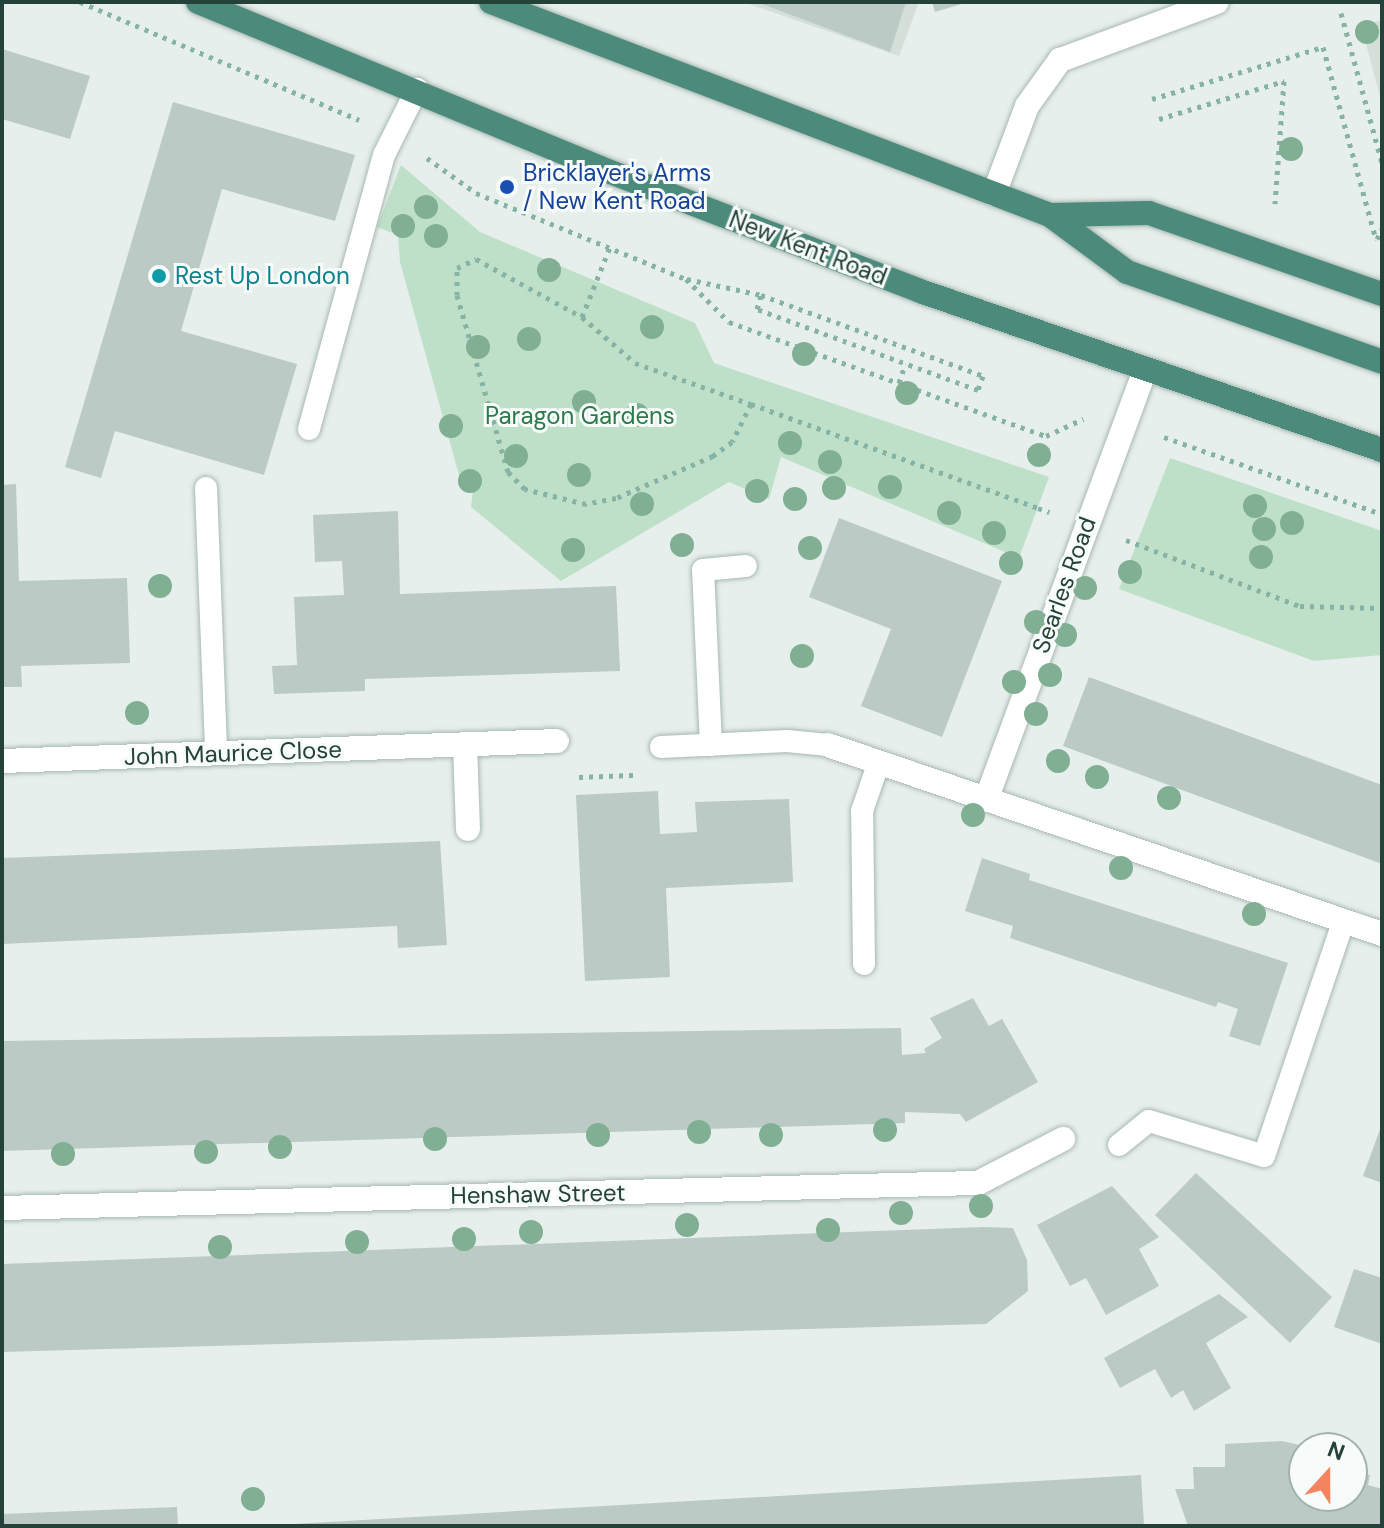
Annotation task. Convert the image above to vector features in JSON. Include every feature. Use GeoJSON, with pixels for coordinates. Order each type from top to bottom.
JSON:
{"type":"FeatureCollection","features":[{"type":"Feature","properties":{"kind":"highway","name":"New Kent Road"},"geometry":{"type":"LineString","coordinates":[[198,2],[417,89],[600,168],[1145,371],[1382,450]]}},
{"type":"Feature","properties":{"kind":"highway"},"geometry":{"type":"LineString","coordinates":[[491,2],[532,9],[1050,215],[1127,272],[1382,362]]}},
{"type":"Feature","properties":{"kind":"highway"},"geometry":{"type":"LineString","coordinates":[[1050,215],[1149,213],[1382,294]]}},
{"type":"Feature","properties":{"kind":"street"},"geometry":{"type":"LineString","coordinates":[[994,194],[1032,95],[1060,60],[1082,47],[1217,2]]}},
{"type":"Feature","properties":{"kind":"street","name":"Searles Road"},"geometry":{"type":"LineString","coordinates":[[986,800],[1145,371]]}},
{"type":"Feature","properties":{"kind":"street","name":"John Maurice Close"},"geometry":{"type":"LineString","coordinates":[[2,761],[557,741]]}},
{"type":"Feature","properties":{"kind":"street"},"geometry":{"type":"LineString","coordinates":[[465,744],[468,829]]}},
{"type":"Feature","properties":{"kind":"street"},"geometry":{"type":"LineString","coordinates":[[828,745],[1382,934]]}},
{"type":"Feature","properties":{"kind":"street","name":"Henshaw Street"},"geometry":{"type":"LineString","coordinates":[[2,1208],[978,1183],[1063,1139]]}},
{"type":"Feature","properties":{"kind":"lane"},"geometry":{"type":"LineString","coordinates":[[309,429],[384,155],[417,89]]}},
{"type":"Feature","properties":{"kind":"lane"},"geometry":{"type":"LineString","coordinates":[[206,488],[216,753]]}},
{"type":"Feature","properties":{"kind":"lane"},"geometry":{"type":"LineString","coordinates":[[711,745],[703,570],[746,566]]}},
{"type":"Feature","properties":{"kind":"lane"},"geometry":{"type":"LineString","coordinates":[[661,747],[787,741],[828,745]]}},
{"type":"Feature","properties":{"kind":"lane"},"geometry":{"type":"LineString","coordinates":[[864,964],[862,811],[879,762]]}},
{"type":"Feature","properties":{"kind":"lane"},"geometry":{"type":"LineString","coordinates":[[1119,1145],[1149,1121],[1264,1156],[1343,923]]}},
{"type":"Feature","properties":{"kind":"path"},"geometry":{"type":"LineString","coordinates":[[1341,13],[1382,163]]}},
{"type":"Feature","properties":{"kind":"path"},"geometry":{"type":"LineString","coordinates":[[1152,99],[1323,47],[1376,240],[1382,229]]}},
{"type":"Feature","properties":{"kind":"path"},"geometry":{"type":"LineString","coordinates":[[1159,119],[1284,81],[1275,204]]}},
{"type":"Feature","properties":{"kind":"path"},"geometry":{"type":"LineString","coordinates":[[582,317],[610,247]]}},
{"type":"Feature","properties":{"kind":"path"},"geometry":{"type":"LineString","coordinates":[[751,404],[732,442],[713,456],[616,498],[586,504],[525,489],[508,472],[457,295],[457,268],[476,259],[582,317],[635,363],[751,404],[1086,525],[1300,606],[1382,608]]}},
{"type":"Feature","properties":{"kind":"path"},"geometry":{"type":"LineString","coordinates":[[686,279],[761,295],[983,376],[978,390],[757,309],[761,295]]}},
{"type":"Feature","properties":{"kind":"path"},"geometry":{"type":"LineString","coordinates":[[729,322],[1046,436],[1095,413],[1382,514]]}},
{"type":"Feature","properties":{"kind":"path"},"geometry":{"type":"LineString","coordinates":[[899,383],[905,364]]}},
{"type":"Feature","properties":{"kind":"shaded area"},"geometry":{"type":"Polygon","coordinates":[[[743,2],[919,2],[899,56],[743,2]]]}},
{"type":"Feature","properties":{"kind":"shaded area"},"geometry":{"type":"Polygon","coordinates":[[[1382,20],[1382,104],[1361,25],[1382,20]]]}},
{"type":"Feature","properties":{"kind":"green space","name":"Paragon Gardens"},"geometry":{"type":"Polygon","coordinates":[[[401,165],[480,232],[695,323],[714,363],[1049,477],[1019,558],[781,457],[769,499],[729,482],[561,581],[471,507],[473,490],[462,486],[400,262],[398,235],[377,227],[401,165]]]}},
{"type":"Feature","properties":{"kind":"green space"},"geometry":{"type":"Polygon","coordinates":[[[1170,458],[1382,531],[1382,655],[1314,661],[1119,589],[1170,458]]]}},
{"type":"Feature","properties":{"kind":"building"},"geometry":{"type":"Polygon","coordinates":[[[757,2],[906,2],[890,52],[757,2]]]}},
{"type":"Feature","properties":{"kind":"building"},"geometry":{"type":"Polygon","coordinates":[[[932,2],[965,2],[965,3],[935,12],[932,2]]]}},
{"type":"Feature","properties":{"kind":"building"},"geometry":{"type":"Polygon","coordinates":[[[2,49],[90,76],[70,139],[2,119],[2,49]]]}},
{"type":"Feature","properties":{"kind":"building","name":"Rest Up London"},"geometry":{"type":"Polygon","coordinates":[[[173,102],[355,155],[335,221],[222,189],[181,331],[297,364],[264,475],[115,431],[101,478],[65,467],[173,102]]]}},
{"type":"Feature","properties":{"kind":"building"},"geometry":{"type":"Polygon","coordinates":[[[16,484],[19,581],[127,578],[130,663],[21,666],[22,687],[2,687],[2,485],[16,484]]]}},
{"type":"Feature","properties":{"kind":"building"},"geometry":{"type":"Polygon","coordinates":[[[398,511],[400,594],[616,586],[620,671],[365,679],[365,691],[274,694],[272,666],[297,665],[294,597],[344,595],[342,561],[315,562],[313,515],[398,511]]]}},
{"type":"Feature","properties":{"kind":"building"},"geometry":{"type":"Polygon","coordinates":[[[839,518],[1002,581],[942,737],[861,706],[891,629],[809,597],[839,518]]]}},
{"type":"Feature","properties":{"kind":"building"},"geometry":{"type":"Polygon","coordinates":[[[1089,677],[1382,785],[1382,864],[1063,746],[1089,677]]]}},
{"type":"Feature","properties":{"kind":"building"},"geometry":{"type":"Polygon","coordinates":[[[658,791],[660,834],[697,832],[695,802],[789,799],[793,882],[666,888],[670,977],[585,981],[576,795],[658,791]]]}},
{"type":"Feature","properties":{"kind":"building"},"geometry":{"type":"Polygon","coordinates":[[[440,841],[447,945],[398,948],[397,926],[2,944],[2,858],[440,841]]]}},
{"type":"Feature","properties":{"kind":"building"},"geometry":{"type":"Polygon","coordinates":[[[982,858],[1030,874],[1029,880],[1288,963],[1260,1046],[1229,1036],[1238,1009],[1218,1002],[1216,1007],[1010,938],[1013,926],[965,911],[982,858]]]}},
{"type":"Feature","properties":{"kind":"building"},"geometry":{"type":"Polygon","coordinates":[[[973,998],[989,1026],[1002,1019],[1038,1082],[966,1122],[960,1114],[905,1112],[905,1123],[2,1151],[2,1041],[901,1028],[902,1055],[926,1053],[924,1049],[942,1038],[930,1018],[973,998]]]}},
{"type":"Feature","properties":{"kind":"building"},"geometry":{"type":"Polygon","coordinates":[[[1382,1124],[1382,1183],[1363,1176],[1382,1124]]]}},
{"type":"Feature","properties":{"kind":"building"},"geometry":{"type":"Polygon","coordinates":[[[1196,1173],[1332,1297],[1290,1343],[1155,1215],[1196,1173]]]}},
{"type":"Feature","properties":{"kind":"building"},"geometry":{"type":"Polygon","coordinates":[[[1112,1186],[1159,1237],[1139,1249],[1159,1286],[1106,1315],[1086,1278],[1070,1286],[1037,1225],[1112,1186]]]}},
{"type":"Feature","properties":{"kind":"building"},"geometry":{"type":"Polygon","coordinates":[[[1013,1228],[1027,1260],[1028,1291],[986,1324],[2,1352],[2,1264],[1013,1228]]]}},
{"type":"Feature","properties":{"kind":"building"},"geometry":{"type":"Polygon","coordinates":[[[1354,1269],[1382,1278],[1382,1344],[1334,1327],[1354,1269]]]}},
{"type":"Feature","properties":{"kind":"building"},"geometry":{"type":"Polygon","coordinates":[[[1219,1294],[1248,1317],[1206,1343],[1231,1388],[1194,1411],[1183,1390],[1171,1398],[1155,1369],[1120,1388],[1104,1358],[1219,1294]]]}},
{"type":"Feature","properties":{"kind":"building"},"geometry":{"type":"Polygon","coordinates":[[[1288,1442],[1288,1512],[1368,1512],[1368,1485],[1382,1489],[1382,1526],[1188,1526],[1175,1489],[1194,1489],[1193,1467],[1225,1467],[1225,1444],[1288,1442]]]}},
{"type":"Feature","properties":{"kind":"building"},"geometry":{"type":"Polygon","coordinates":[[[1141,1475],[1144,1526],[294,1526],[294,1524],[1141,1475]]]}},
{"type":"Feature","properties":{"kind":"building"},"geometry":{"type":"Polygon","coordinates":[[[177,1507],[178,1526],[2,1526],[2,1514],[177,1507]]]}},
{"type":"Feature","properties":{"kind":"place","name":"Bricklayer's Arms / New Kent Road"},"geometry":{"type":"Point","coordinates":[507,187]}},
{"type":"Feature","properties":{"kind":"place","name":"Rest Up London"},"geometry":{"type":"Point","coordinates":[159,276]}}]}
